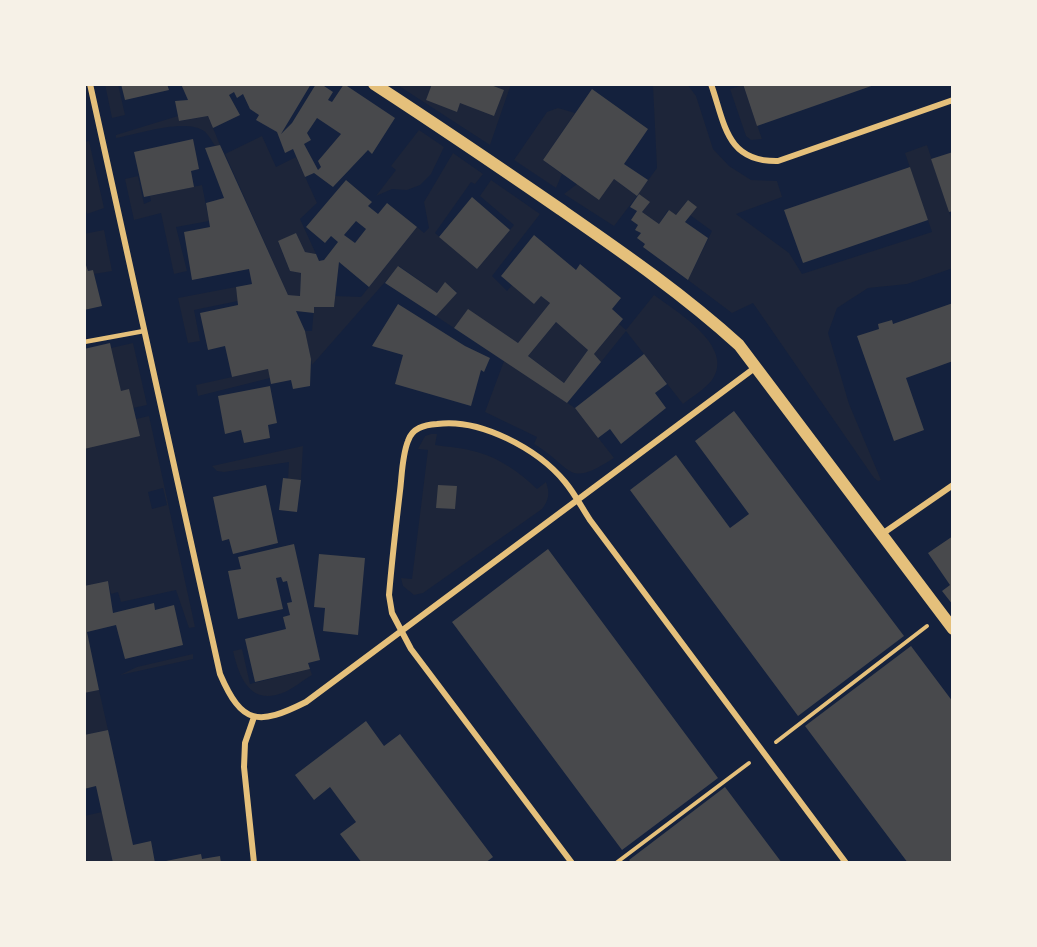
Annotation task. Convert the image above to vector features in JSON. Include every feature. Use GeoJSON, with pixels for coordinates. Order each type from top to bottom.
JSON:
{"type":"FeatureCollection","features":[{"type":"Feature","properties":{"kind":"main road"},"geometry":{"type":"LineString","coordinates":[[374,84],[625,254],[715,323],[739,345],[953,629]]}},
{"type":"Feature","properties":{"kind":"street"},"geometry":{"type":"LineString","coordinates":[[90,84],[219,674],[234,703],[240,710],[254,717],[267,718],[284,713],[306,702],[757,366]]}},
{"type":"Feature","properties":{"kind":"street"},"geometry":{"type":"LineString","coordinates":[[711,84],[732,143],[739,151],[751,158],[767,161],[778,161],[953,100]]}},
{"type":"Feature","properties":{"kind":"street"},"geometry":{"type":"LineString","coordinates":[[572,863],[411,649],[392,613],[389,595],[408,440],[416,429],[430,424],[450,422],[471,425],[499,435],[548,465],[565,482],[590,520],[846,863]]}},
{"type":"Feature","properties":{"kind":"street"},"geometry":{"type":"LineString","coordinates":[[882,534],[953,485]]}},
{"type":"Feature","properties":{"kind":"street"},"geometry":{"type":"LineString","coordinates":[[254,717],[245,743],[244,767],[254,863]]}},
{"type":"Feature","properties":{"kind":"lane"},"geometry":{"type":"LineString","coordinates":[[84,342],[144,331]]}},
{"type":"Feature","properties":{"kind":"path"},"geometry":{"type":"LineString","coordinates":[[772,744],[908,641]]}},
{"type":"Feature","properties":{"kind":"path"},"geometry":{"type":"LineString","coordinates":[[616,863],[755,759]]}},
{"type":"Feature","properties":{"kind":"shaded area"},"geometry":{"type":"Polygon","coordinates":[[[105,84],[118,84],[125,115],[112,118],[105,84]]]}},
{"type":"Feature","properties":{"kind":"shaded area"},"geometry":{"type":"Polygon","coordinates":[[[396,84],[511,84],[490,145],[396,84]]]}},
{"type":"Feature","properties":{"kind":"shaded area"},"geometry":{"type":"Polygon","coordinates":[[[687,84],[696,96],[713,149],[729,166],[751,180],[777,181],[782,197],[736,214],[789,253],[802,274],[932,232],[905,153],[927,145],[953,224],[953,268],[907,284],[868,288],[837,308],[828,333],[849,404],[881,480],[874,478],[753,303],[732,313],[688,280],[712,231],[690,215],[696,207],[688,200],[676,215],[668,210],[659,224],[642,212],[649,202],[638,194],[657,168],[653,86],[687,84]]]}},
{"type":"Feature","properties":{"kind":"shaded area"},"geometry":{"type":"Polygon","coordinates":[[[743,85],[762,139],[751,140],[746,136],[730,89],[743,85]]]}},
{"type":"Feature","properties":{"kind":"shaded area"},"geometry":{"type":"Polygon","coordinates":[[[558,108],[575,113],[543,160],[562,174],[556,188],[514,160],[547,112],[558,108]]]}},
{"type":"Feature","properties":{"kind":"shaded area"},"geometry":{"type":"Polygon","coordinates":[[[178,116],[180,121],[208,116],[220,145],[215,146],[204,131],[196,127],[185,126],[161,128],[116,138],[116,135],[178,116]]]}},
{"type":"Feature","properties":{"kind":"shaded area"},"geometry":{"type":"Polygon","coordinates":[[[419,130],[444,147],[431,174],[420,185],[407,190],[392,189],[376,196],[396,170],[391,166],[419,130]]]}},
{"type":"Feature","properties":{"kind":"shaded area"},"geometry":{"type":"Polygon","coordinates":[[[262,136],[276,167],[296,157],[317,203],[300,219],[316,254],[305,252],[296,233],[278,242],[290,271],[301,273],[300,296],[288,295],[225,154],[262,136]]]}},
{"type":"Feature","properties":{"kind":"shaded area"},"geometry":{"type":"Polygon","coordinates":[[[89,141],[104,208],[87,214],[84,202],[84,142],[89,141]]]}},
{"type":"Feature","properties":{"kind":"shaded area"},"geometry":{"type":"Polygon","coordinates":[[[453,153],[483,174],[475,184],[471,182],[435,233],[477,269],[514,225],[480,196],[491,180],[540,214],[492,276],[507,291],[512,285],[541,296],[550,303],[518,343],[468,310],[454,328],[436,316],[457,292],[445,283],[437,293],[399,266],[312,365],[305,331],[312,331],[314,307],[334,307],[335,296],[361,297],[417,227],[424,233],[429,228],[424,202],[453,153]]]}},
{"type":"Feature","properties":{"kind":"shaded area"},"geometry":{"type":"Polygon","coordinates":[[[138,176],[144,204],[151,201],[150,196],[202,185],[209,221],[176,227],[187,271],[174,274],[161,213],[134,220],[125,179],[138,176]]]}},
{"type":"Feature","properties":{"kind":"shaded area"},"geometry":{"type":"Polygon","coordinates":[[[614,179],[637,196],[614,226],[564,194],[577,184],[614,179]]]}},
{"type":"Feature","properties":{"kind":"shaded area"},"geometry":{"type":"Polygon","coordinates":[[[104,230],[112,271],[94,274],[93,270],[88,271],[84,255],[84,234],[104,230]]]}},
{"type":"Feature","properties":{"kind":"shaded area"},"geometry":{"type":"Polygon","coordinates":[[[236,287],[238,301],[194,310],[200,341],[188,343],[178,298],[236,287]]]}},
{"type":"Feature","properties":{"kind":"shaded area"},"geometry":{"type":"Polygon","coordinates":[[[654,295],[700,331],[716,355],[717,368],[712,380],[683,404],[626,331],[601,362],[594,354],[619,324],[626,330],[654,295]]]}},
{"type":"Feature","properties":{"kind":"shaded area"},"geometry":{"type":"Polygon","coordinates":[[[556,322],[588,350],[564,383],[528,356],[556,322]]]}},
{"type":"Feature","properties":{"kind":"shaded area"},"geometry":{"type":"Polygon","coordinates":[[[133,343],[147,405],[133,408],[121,391],[111,348],[133,343]]]}},
{"type":"Feature","properties":{"kind":"shaded area"},"geometry":{"type":"Polygon","coordinates":[[[504,361],[575,408],[614,458],[587,472],[578,474],[571,472],[534,444],[537,437],[485,412],[504,361]]]}},
{"type":"Feature","properties":{"kind":"shaded area"},"geometry":{"type":"Polygon","coordinates":[[[268,369],[270,378],[198,396],[196,385],[268,369]]]}},
{"type":"Feature","properties":{"kind":"shaded area"},"geometry":{"type":"Polygon","coordinates":[[[149,416],[195,627],[189,628],[176,590],[121,602],[118,592],[111,594],[108,581],[84,586],[84,449],[136,419],[149,416]],[[163,488],[148,492],[152,509],[167,505],[163,488]]]}},
{"type":"Feature","properties":{"kind":"shaded area"},"geometry":{"type":"Polygon","coordinates":[[[437,434],[435,445],[472,451],[494,458],[517,472],[537,489],[546,482],[548,496],[542,509],[423,593],[414,595],[403,586],[401,578],[412,579],[428,450],[418,449],[425,436],[437,434]]]}},
{"type":"Feature","properties":{"kind":"shaded area"},"geometry":{"type":"Polygon","coordinates":[[[303,446],[301,480],[288,479],[289,462],[224,472],[217,471],[212,466],[303,446]]]}},
{"type":"Feature","properties":{"kind":"shaded area"},"geometry":{"type":"Polygon","coordinates":[[[242,649],[250,684],[310,669],[312,675],[285,692],[263,696],[248,687],[243,679],[233,651],[242,649]]]}},
{"type":"Feature","properties":{"kind":"shaded area"},"geometry":{"type":"Polygon","coordinates":[[[193,654],[193,659],[120,675],[137,667],[193,654]]]}},
{"type":"Feature","properties":{"kind":"shaded area"},"geometry":{"type":"Polygon","coordinates":[[[99,690],[108,730],[84,735],[84,693],[99,690]]]}},
{"type":"Feature","properties":{"kind":"shaded area"},"geometry":{"type":"Polygon","coordinates":[[[102,812],[113,863],[84,863],[84,816],[102,812]]]}},
{"type":"Feature","properties":{"kind":"building"},"geometry":{"type":"Polygon","coordinates":[[[121,84],[167,84],[169,90],[125,100],[121,84]]]}},
{"type":"Feature","properties":{"kind":"building"},"geometry":{"type":"Polygon","coordinates":[[[181,84],[311,84],[281,134],[292,123],[316,84],[321,84],[333,92],[328,100],[332,102],[344,84],[395,118],[372,154],[368,150],[333,187],[314,173],[305,177],[293,149],[285,153],[277,132],[256,120],[259,115],[250,109],[243,94],[237,98],[234,92],[229,95],[240,115],[213,128],[208,116],[179,121],[175,101],[188,100],[181,84]],[[317,118],[307,133],[311,140],[304,144],[318,170],[321,167],[318,161],[341,134],[317,118]]]}},
{"type":"Feature","properties":{"kind":"building"},"geometry":{"type":"Polygon","coordinates":[[[432,84],[488,84],[504,90],[494,116],[460,103],[457,112],[426,100],[432,84]]]}},
{"type":"Feature","properties":{"kind":"building"},"geometry":{"type":"Polygon","coordinates":[[[743,84],[877,84],[757,126],[743,84]]]}},
{"type":"Feature","properties":{"kind":"building"},"geometry":{"type":"Polygon","coordinates":[[[592,89],[648,129],[624,164],[648,180],[637,196],[614,179],[599,200],[543,160],[592,89]]]}},
{"type":"Feature","properties":{"kind":"building"},"geometry":{"type":"Polygon","coordinates":[[[193,139],[199,169],[191,171],[194,187],[144,197],[134,152],[193,139]]]}},
{"type":"Feature","properties":{"kind":"building"},"geometry":{"type":"Polygon","coordinates":[[[220,145],[288,295],[300,296],[301,273],[290,271],[278,241],[296,233],[305,252],[316,254],[319,261],[324,260],[338,242],[331,236],[325,243],[306,227],[346,180],[372,202],[368,206],[378,214],[387,203],[417,227],[369,287],[339,262],[334,307],[314,307],[314,313],[296,311],[305,331],[311,359],[310,386],[293,389],[291,380],[271,384],[268,369],[232,377],[225,346],[208,350],[200,313],[238,305],[236,287],[252,284],[249,269],[192,280],[184,232],[210,227],[206,203],[224,198],[205,148],[220,145]],[[356,221],[344,235],[355,243],[366,229],[356,221]]]}},
{"type":"Feature","properties":{"kind":"building"},"geometry":{"type":"Polygon","coordinates":[[[953,152],[953,211],[949,212],[931,159],[953,152]]]}},
{"type":"Feature","properties":{"kind":"building"},"geometry":{"type":"Polygon","coordinates":[[[910,167],[928,220],[803,263],[784,210],[910,167]]]}},
{"type":"Feature","properties":{"kind":"building"},"geometry":{"type":"Polygon","coordinates":[[[639,194],[650,202],[642,212],[659,224],[669,210],[676,215],[688,200],[697,207],[685,222],[708,238],[688,280],[643,247],[645,244],[637,238],[641,233],[635,230],[638,225],[631,220],[637,211],[630,207],[639,194]]]}},
{"type":"Feature","properties":{"kind":"building"},"geometry":{"type":"Polygon","coordinates":[[[472,197],[510,230],[477,269],[439,237],[472,197]]]}},
{"type":"Feature","properties":{"kind":"building"},"geometry":{"type":"Polygon","coordinates":[[[534,235],[576,270],[580,264],[621,298],[612,309],[623,319],[594,354],[601,362],[567,403],[454,328],[468,309],[518,343],[550,303],[541,296],[534,304],[501,276],[534,235]],[[556,322],[528,356],[564,383],[588,350],[556,322]]]}},
{"type":"Feature","properties":{"kind":"building"},"geometry":{"type":"Polygon","coordinates":[[[84,259],[88,271],[93,270],[102,306],[84,310],[84,259]]]}},
{"type":"Feature","properties":{"kind":"building"},"geometry":{"type":"Polygon","coordinates":[[[398,266],[437,293],[445,282],[457,293],[436,316],[385,283],[398,266]]]}},
{"type":"Feature","properties":{"kind":"building"},"geometry":{"type":"Polygon","coordinates":[[[953,303],[953,361],[906,378],[924,430],[894,441],[857,336],[879,329],[878,324],[892,320],[893,324],[953,303]]]}},
{"type":"Feature","properties":{"kind":"building"},"geometry":{"type":"Polygon","coordinates":[[[398,304],[465,346],[490,358],[484,372],[481,370],[471,406],[395,384],[403,355],[372,346],[398,304]]]}},
{"type":"Feature","properties":{"kind":"building"},"geometry":{"type":"Polygon","coordinates":[[[110,343],[121,391],[129,389],[140,436],[84,449],[84,349],[110,343]]]}},
{"type":"Feature","properties":{"kind":"building"},"geometry":{"type":"Polygon","coordinates":[[[644,354],[667,384],[655,393],[666,408],[621,444],[610,429],[598,438],[575,408],[644,354]]]}},
{"type":"Feature","properties":{"kind":"building"},"geometry":{"type":"Polygon","coordinates":[[[270,386],[277,423],[268,425],[270,438],[244,443],[241,430],[225,434],[218,396],[270,386]]]}},
{"type":"Feature","properties":{"kind":"building"},"geometry":{"type":"Polygon","coordinates":[[[734,411],[904,636],[798,716],[630,490],[676,455],[730,528],[749,514],[695,441],[734,411]]]}},
{"type":"Feature","properties":{"kind":"building"},"geometry":{"type":"Polygon","coordinates":[[[283,478],[301,480],[297,512],[279,510],[283,478]]]}},
{"type":"Feature","properties":{"kind":"building"},"geometry":{"type":"Polygon","coordinates":[[[266,485],[278,543],[233,554],[229,539],[222,541],[213,497],[266,485]]]}},
{"type":"Feature","properties":{"kind":"building"},"geometry":{"type":"Polygon","coordinates":[[[438,485],[457,486],[455,509],[436,508],[438,485]]]}},
{"type":"Feature","properties":{"kind":"building"},"geometry":{"type":"Polygon","coordinates":[[[953,536],[953,605],[942,591],[950,585],[928,553],[953,536]]]}},
{"type":"Feature","properties":{"kind":"building"},"geometry":{"type":"Polygon","coordinates":[[[294,544],[320,660],[308,663],[310,669],[255,682],[245,639],[286,629],[283,617],[290,615],[287,603],[292,602],[287,581],[283,582],[281,577],[276,578],[283,609],[238,619],[228,571],[241,569],[238,557],[294,544]]]}},
{"type":"Feature","properties":{"kind":"building"},"geometry":{"type":"Polygon","coordinates":[[[548,549],[718,778],[622,850],[452,622],[548,549]]]}},
{"type":"Feature","properties":{"kind":"building"},"geometry":{"type":"Polygon","coordinates":[[[319,554],[365,558],[358,635],[323,631],[325,608],[314,607],[319,554]]]}},
{"type":"Feature","properties":{"kind":"building"},"geometry":{"type":"Polygon","coordinates":[[[108,581],[113,613],[154,603],[155,610],[174,605],[183,645],[125,659],[116,625],[87,632],[99,690],[84,693],[84,667],[86,666],[84,586],[108,581]]]}},
{"type":"Feature","properties":{"kind":"building"},"geometry":{"type":"Polygon","coordinates":[[[911,646],[953,702],[953,863],[908,863],[805,726],[911,646]]]}},
{"type":"Feature","properties":{"kind":"building"},"geometry":{"type":"Polygon","coordinates":[[[366,721],[384,746],[400,734],[493,857],[485,863],[362,863],[340,834],[356,822],[330,787],[314,800],[295,775],[366,721]]]}},
{"type":"Feature","properties":{"kind":"building"},"geometry":{"type":"Polygon","coordinates":[[[108,730],[133,845],[151,841],[155,863],[113,863],[96,786],[84,789],[84,735],[108,730]]]}},
{"type":"Feature","properties":{"kind":"building"},"geometry":{"type":"Polygon","coordinates":[[[725,787],[782,863],[632,863],[629,860],[725,787]]]}},
{"type":"Feature","properties":{"kind":"building"},"geometry":{"type":"Polygon","coordinates":[[[201,854],[202,859],[220,856],[221,863],[156,863],[201,854]]]}}]}
